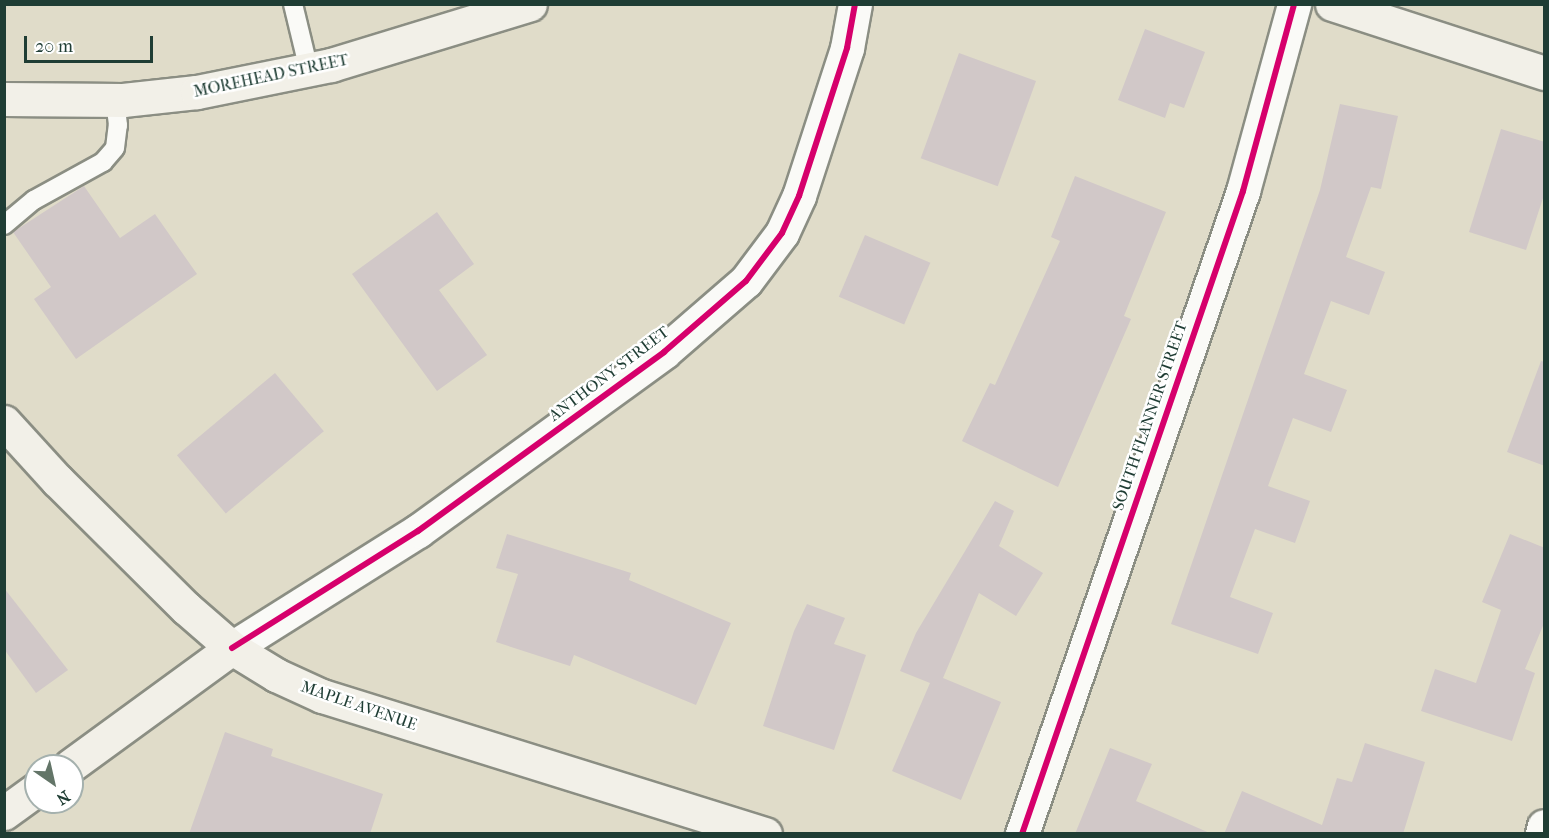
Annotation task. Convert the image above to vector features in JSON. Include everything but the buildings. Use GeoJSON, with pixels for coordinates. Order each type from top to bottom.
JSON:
{"type":"FeatureCollection","features":[{"type":"Feature","properties":{"kind":"main road","name":"MOREHEAD STREET"},"geometry":{"type":"LineString","coordinates":[[4,99],[115,100],[197,92],[309,70],[530,4]]}},
{"type":"Feature","properties":{"kind":"main road"},"geometry":{"type":"LineString","coordinates":[[1332,4],[1545,73]]}},
{"type":"Feature","properties":{"kind":"main road","name":"MAPLE AVENUE"},"geometry":{"type":"LineString","coordinates":[[4,422],[57,480],[232,648],[276,675],[321,696],[765,834]]}},
{"type":"Feature","properties":{"kind":"main road"},"geometry":{"type":"LineString","coordinates":[[84,755],[232,648]]}},
{"type":"Feature","properties":{"kind":"main road"},"geometry":{"type":"LineString","coordinates":[[4,813],[24,799]]}},
{"type":"Feature","properties":{"kind":"street","name":"ANTHONY STREET"},"geometry":{"type":"LineString","coordinates":[[232,648],[418,531],[664,352],[746,281],[782,233],[799,196],[847,48],[855,4]]}},
{"type":"Feature","properties":{"kind":"street","name":"SOUTH FLANNER STREET"},"geometry":{"type":"LineString","coordinates":[[1022,834],[1243,191],[1294,4]]}},
{"type":"Feature","properties":{"kind":"street"},"geometry":{"type":"LineString","coordinates":[[1542,834],[1545,826]]}},
{"type":"Feature","properties":{"kind":"lane"},"geometry":{"type":"LineString","coordinates":[[293,4],[309,70]]}},
{"type":"Feature","properties":{"kind":"lane"},"geometry":{"type":"LineString","coordinates":[[4,225],[34,200],[103,162],[115,148],[118,125],[115,100]]}},
{"type":"Feature","properties":{"kind":"cycle path"},"geometry":{"type":"LineString","coordinates":[[232,648],[418,531],[664,352],[746,281],[782,233],[799,196],[847,48],[855,4]]}},
{"type":"Feature","properties":{"kind":"cycle path"},"geometry":{"type":"LineString","coordinates":[[1022,834],[1243,191],[1294,4]]}}]}
